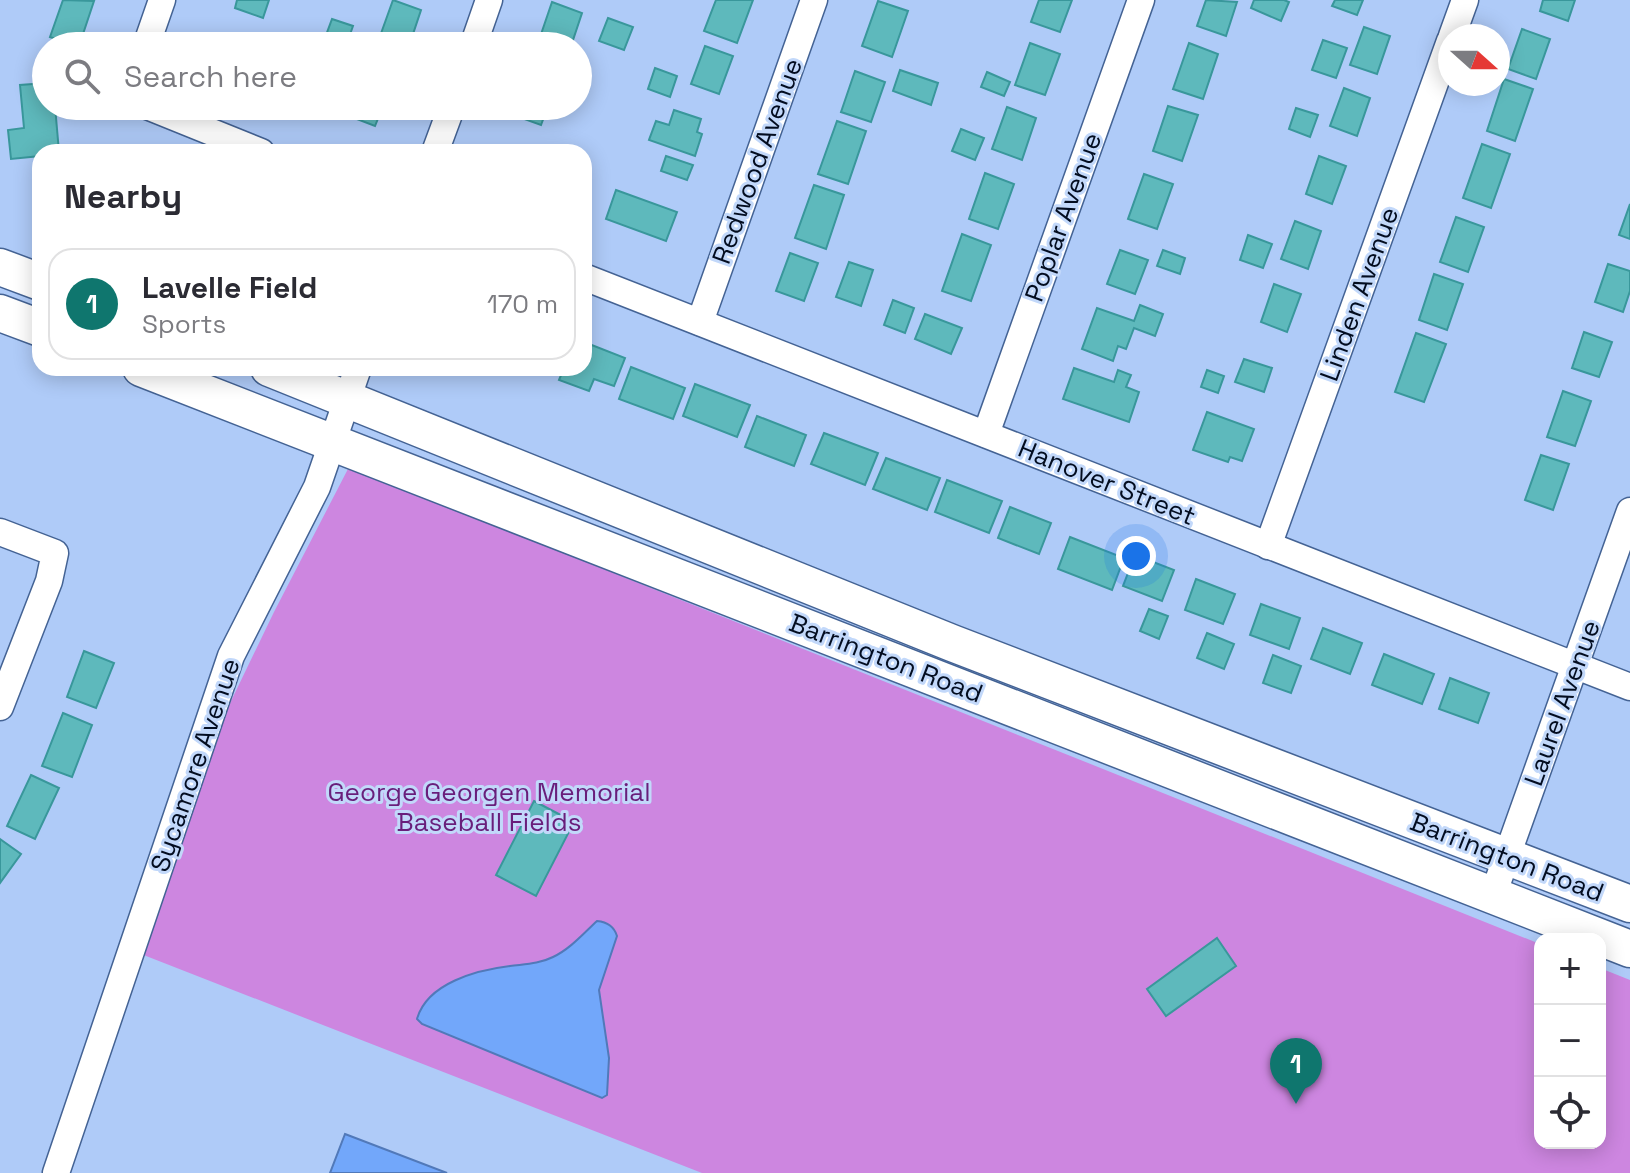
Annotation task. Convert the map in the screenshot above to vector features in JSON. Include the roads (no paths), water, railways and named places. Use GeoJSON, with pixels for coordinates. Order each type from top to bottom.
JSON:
{"type":"FeatureCollection","features":[{"type":"Feature","properties":{"kind":"main road"},"geometry":{"type":"LineString","coordinates":[[0,267],[32,279]]}},
{"type":"Feature","properties":{"kind":"main road"},"geometry":{"type":"LineString","coordinates":[[0,313],[32,325]]}},
{"type":"Feature","properties":{"kind":"main road","name":"Barrington Road"},"geometry":{"type":"LineString","coordinates":[[162,376],[1630,949]]}},
{"type":"Feature","properties":{"kind":"main road","name":"Barrington Road"},"geometry":{"type":"LineString","coordinates":[[313,376],[352,383],[952,643],[1630,904]]}},
{"type":"Feature","properties":{"kind":"street"},"geometry":{"type":"LineString","coordinates":[[151,32],[162,0]]}},
{"type":"Feature","properties":{"kind":"street"},"geometry":{"type":"LineString","coordinates":[[478,32],[489,0]]}},
{"type":"Feature","properties":{"kind":"street","name":"Redwood Avenue"},"geometry":{"type":"LineString","coordinates":[[700,322],[814,0]]}},
{"type":"Feature","properties":{"kind":"street","name":"Poplar Avenue"},"geometry":{"type":"LineString","coordinates":[[986,434],[1141,0]]}},
{"type":"Feature","properties":{"kind":"street","name":"Linden Avenue"},"geometry":{"type":"LineString","coordinates":[[1456,24],[1465,0]]}},
{"type":"Feature","properties":{"kind":"street","name":"Linden Avenue"},"geometry":{"type":"LineString","coordinates":[[1268,546],[1438,74]]}},
{"type":"Feature","properties":{"kind":"street"},"geometry":{"type":"LineString","coordinates":[[182,120],[241,144]]}},
{"type":"Feature","properties":{"kind":"street"},"geometry":{"type":"LineString","coordinates":[[438,144],[447,120]]}},
{"type":"Feature","properties":{"kind":"street","name":"Hanover Street"},"geometry":{"type":"LineString","coordinates":[[592,280],[1630,687]]}},
{"type":"Feature","properties":{"kind":"street","name":"Sycamore Avenue"},"geometry":{"type":"LineString","coordinates":[[56,1173],[231,656],[317,487],[352,383]]}},
{"type":"Feature","properties":{"kind":"street","name":"Laurel Avenue"},"geometry":{"type":"LineString","coordinates":[[1493,895],[1630,511]]}},
{"type":"Feature","properties":{"kind":"street"},"geometry":{"type":"LineString","coordinates":[[0,532],[55,553],[49,581],[0,707]]}},
{"type":"Feature","properties":{"kind":"water"},"geometry":{"type":"Polygon","coordinates":[[[597,921],[610,925],[617,936],[599,990],[609,1058],[607,1095],[602,1098],[422,1024],[417,1019],[431,996],[442,987],[483,971],[548,959],[571,946],[597,921]]]}},
{"type":"Feature","properties":{"kind":"water"},"geometry":{"type":"Polygon","coordinates":[[[345,1134],[447,1173],[330,1173],[345,1134]]]}},
{"type":"Feature","properties":{"kind":"place","name":"Lavelle Field"},"geometry":{"type":"Point","coordinates":[1296,1104]}},
{"type":"Feature","properties":{"kind":"park label","name":"George Georgen Memorial Baseball Fields"},"geometry":{"type":"Point","coordinates":[489,807]}}]}
